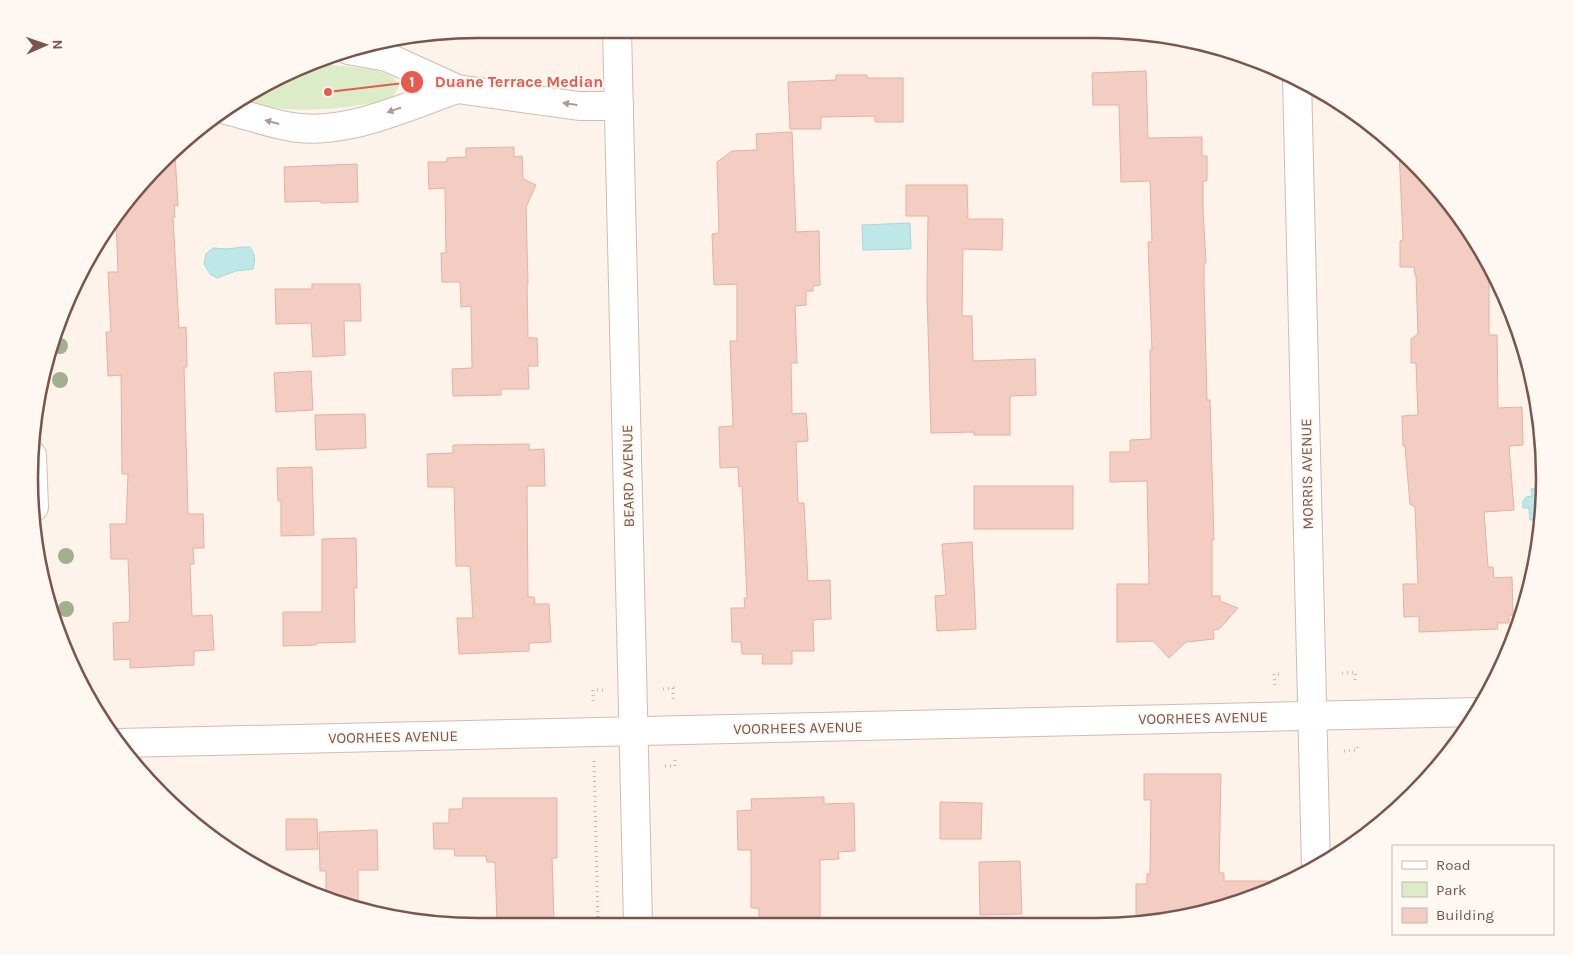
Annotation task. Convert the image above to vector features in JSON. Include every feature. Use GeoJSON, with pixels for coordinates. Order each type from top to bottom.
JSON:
{"type":"FeatureCollection","features":[{"type":"Feature","properties":{"kind":"street","name":"BEARD AVENUE"},"geometry":{"type":"LineString","coordinates":[[617,38],[638,918]]}},
{"type":"Feature","properties":{"kind":"street"},"geometry":{"type":"LineString","coordinates":[[362,53],[387,57],[457,89],[579,106],[619,106]]}},
{"type":"Feature","properties":{"kind":"street","name":"MORRIS AVENUE"},"geometry":{"type":"LineString","coordinates":[[1297,86],[1316,859]]}},
{"type":"Feature","properties":{"kind":"street"},"geometry":{"type":"LineString","coordinates":[[233,112],[287,127],[318,128],[355,124],[457,89]]}},
{"type":"Feature","properties":{"kind":"street","name":"VOORHEES AVENUE"},"geometry":{"type":"LineString","coordinates":[[126,743],[1469,712]]}},
{"type":"Feature","properties":{"kind":"path"},"geometry":{"type":"LineString","coordinates":[[1339,673],[1355,672],[1355,690]]}},
{"type":"Feature","properties":{"kind":"path"},"geometry":{"type":"LineString","coordinates":[[1274,674],[1275,691]]}},
{"type":"Feature","properties":{"kind":"path"},"geometry":{"type":"LineString","coordinates":[[673,688],[674,703]]}},
{"type":"Feature","properties":{"kind":"path"},"geometry":{"type":"LineString","coordinates":[[593,690],[593,707]]}},
{"type":"Feature","properties":{"kind":"path"},"geometry":{"type":"LineString","coordinates":[[1340,751],[1357,750]]}},
{"type":"Feature","properties":{"kind":"path"},"geometry":{"type":"LineString","coordinates":[[594,769],[598,918]]}},
{"type":"Feature","properties":{"kind":"green space"},"geometry":{"type":"Polygon","coordinates":[[[324,65],[365,68],[383,72],[395,80],[398,87],[393,97],[384,102],[323,109],[273,108],[250,100],[283,83],[324,65]]]}},
{"type":"Feature","properties":{"kind":"water"},"geometry":{"type":"Polygon","coordinates":[[[910,223],[911,249],[863,250],[862,225],[910,223]]]}},
{"type":"Feature","properties":{"kind":"water"},"geometry":{"type":"Polygon","coordinates":[[[250,247],[254,255],[253,269],[236,271],[217,278],[210,274],[204,264],[206,254],[213,248],[228,249],[250,247]]]}},
{"type":"Feature","properties":{"kind":"water"},"geometry":{"type":"Polygon","coordinates":[[[1531,489],[1536,489],[1535,520],[1530,520],[1529,508],[1523,508],[1523,501],[1526,497],[1532,496],[1531,489]]]}},
{"type":"Feature","properties":{"kind":"building"},"geometry":{"type":"Polygon","coordinates":[[[1146,71],[1148,138],[1202,137],[1202,156],[1207,156],[1207,181],[1203,181],[1203,210],[1206,263],[1204,263],[1204,283],[1207,400],[1210,400],[1214,540],[1212,540],[1212,596],[1220,596],[1220,601],[1238,608],[1219,629],[1213,630],[1214,639],[1186,642],[1169,658],[1153,641],[1117,642],[1117,584],[1149,584],[1147,481],[1110,482],[1110,452],[1130,452],[1130,440],[1151,439],[1150,350],[1152,350],[1148,242],[1152,242],[1150,181],[1121,182],[1119,105],[1093,105],[1092,73],[1146,71]]]}},
{"type":"Feature","properties":{"kind":"building"},"geometry":{"type":"Polygon","coordinates":[[[836,75],[867,75],[867,78],[903,78],[903,122],[875,122],[875,116],[821,117],[821,129],[790,129],[788,82],[836,80],[836,75]]]}},
{"type":"Feature","properties":{"kind":"building"},"geometry":{"type":"Polygon","coordinates":[[[792,132],[796,232],[819,231],[820,285],[813,286],[813,291],[806,291],[806,305],[795,306],[797,363],[791,363],[792,414],[806,413],[808,441],[796,442],[798,503],[804,503],[808,581],[830,580],[831,619],[813,620],[814,651],[792,651],[792,664],[762,664],[763,654],[742,654],[741,642],[732,642],[731,608],[745,608],[744,598],[747,598],[742,486],[739,487],[738,467],[720,468],[719,427],[733,426],[730,341],[737,341],[737,284],[714,285],[712,234],[719,233],[717,162],[732,151],[757,150],[756,134],[792,132]]]}},
{"type":"Feature","properties":{"kind":"building"},"geometry":{"type":"Polygon","coordinates":[[[514,147],[514,157],[522,156],[523,179],[536,185],[526,207],[528,338],[537,338],[538,366],[528,366],[529,389],[501,389],[501,395],[453,396],[452,369],[472,368],[471,306],[461,307],[460,282],[442,282],[441,253],[446,253],[445,188],[429,189],[428,162],[447,162],[447,158],[466,157],[466,148],[514,147]]]}},
{"type":"Feature","properties":{"kind":"building"},"geometry":{"type":"Polygon","coordinates":[[[175,158],[178,206],[174,205],[175,217],[173,217],[179,328],[186,327],[187,367],[184,367],[188,514],[203,514],[204,548],[193,548],[194,564],[190,564],[192,616],[212,615],[214,650],[194,651],[194,665],[130,668],[130,659],[114,660],[113,623],[129,622],[130,613],[128,559],[111,559],[110,524],[126,524],[128,474],[122,474],[121,375],[108,376],[106,332],[111,332],[108,272],[118,272],[116,227],[147,187],[175,158]]]}},
{"type":"Feature","properties":{"kind":"building"},"geometry":{"type":"Polygon","coordinates":[[[1399,158],[1446,210],[1478,258],[1489,279],[1489,335],[1497,335],[1498,408],[1522,407],[1523,445],[1509,446],[1514,510],[1484,512],[1488,567],[1493,567],[1494,578],[1512,577],[1513,615],[1509,615],[1509,623],[1497,623],[1498,629],[1419,632],[1419,616],[1404,617],[1403,584],[1418,584],[1415,507],[1410,504],[1405,446],[1403,446],[1402,416],[1418,415],[1416,363],[1411,363],[1411,339],[1418,334],[1416,275],[1414,267],[1400,267],[1400,241],[1403,240],[1399,158]]]}},
{"type":"Feature","properties":{"kind":"building"},"geometry":{"type":"Polygon","coordinates":[[[357,164],[358,202],[285,202],[284,167],[357,164]]]}},
{"type":"Feature","properties":{"kind":"building"},"geometry":{"type":"Polygon","coordinates":[[[906,185],[967,185],[968,219],[1003,219],[1002,250],[963,249],[962,316],[972,316],[973,361],[1035,359],[1036,395],[1010,396],[1010,435],[974,435],[974,432],[931,433],[927,293],[928,216],[906,216],[906,185]]]}},
{"type":"Feature","properties":{"kind":"building"},"geometry":{"type":"Polygon","coordinates":[[[312,284],[360,284],[361,321],[344,321],[345,355],[313,357],[311,323],[276,324],[275,289],[312,289],[312,284]]]}},
{"type":"Feature","properties":{"kind":"building"},"geometry":{"type":"Polygon","coordinates":[[[311,371],[313,410],[276,412],[274,373],[311,371]]]}},
{"type":"Feature","properties":{"kind":"building"},"geometry":{"type":"Polygon","coordinates":[[[365,414],[366,448],[316,450],[315,415],[365,414]]]}},
{"type":"Feature","properties":{"kind":"building"},"geometry":{"type":"Polygon","coordinates":[[[529,444],[529,450],[544,449],[545,486],[527,486],[528,597],[534,597],[535,604],[549,604],[551,642],[529,643],[529,651],[459,654],[457,618],[473,618],[470,566],[456,566],[454,487],[428,487],[427,454],[453,453],[453,445],[529,444]]]}},
{"type":"Feature","properties":{"kind":"building"},"geometry":{"type":"Polygon","coordinates":[[[312,467],[314,535],[281,536],[281,501],[278,501],[277,468],[312,467]]]}},
{"type":"Feature","properties":{"kind":"building"},"geometry":{"type":"Polygon","coordinates":[[[974,486],[1073,486],[1073,529],[974,529],[974,486]]]}},
{"type":"Feature","properties":{"kind":"building"},"geometry":{"type":"Polygon","coordinates":[[[356,538],[357,588],[354,588],[355,642],[283,646],[283,612],[322,612],[322,539],[356,538]]]}},
{"type":"Feature","properties":{"kind":"building"},"geometry":{"type":"Polygon","coordinates":[[[972,542],[976,629],[937,631],[935,596],[946,595],[942,544],[972,542]]]}},
{"type":"Feature","properties":{"kind":"building"},"geometry":{"type":"Polygon","coordinates":[[[1144,774],[1221,774],[1219,873],[1224,873],[1224,881],[1272,881],[1210,903],[1136,916],[1136,884],[1147,884],[1147,874],[1150,874],[1151,800],[1144,800],[1144,774]]]}},
{"type":"Feature","properties":{"kind":"building"},"geometry":{"type":"Polygon","coordinates":[[[824,797],[824,804],[854,803],[855,851],[838,852],[839,859],[820,860],[820,918],[759,918],[759,908],[751,908],[751,850],[738,850],[737,811],[752,810],[751,799],[824,797]]]}},
{"type":"Feature","properties":{"kind":"building"},"geometry":{"type":"Polygon","coordinates":[[[463,798],[557,798],[557,858],[552,858],[554,918],[497,918],[495,862],[487,862],[486,856],[455,856],[454,849],[434,849],[433,823],[449,823],[449,809],[462,809],[463,798]]]}},
{"type":"Feature","properties":{"kind":"building"},"geometry":{"type":"Polygon","coordinates":[[[940,802],[982,803],[981,839],[940,839],[940,802]]]}},
{"type":"Feature","properties":{"kind":"building"},"geometry":{"type":"Polygon","coordinates":[[[286,819],[317,819],[318,849],[286,850],[286,819]]]}},
{"type":"Feature","properties":{"kind":"building"},"geometry":{"type":"Polygon","coordinates":[[[377,830],[378,870],[358,870],[358,901],[326,890],[326,871],[320,871],[319,832],[377,830]]]}},
{"type":"Feature","properties":{"kind":"building"},"geometry":{"type":"Polygon","coordinates":[[[1020,861],[1022,914],[980,915],[979,862],[1020,861]]]}},
{"type":"Feature","properties":{"kind":"place","name":"Duane Terrace Median"},"geometry":{"type":"Point","coordinates":[328,92]}}]}
